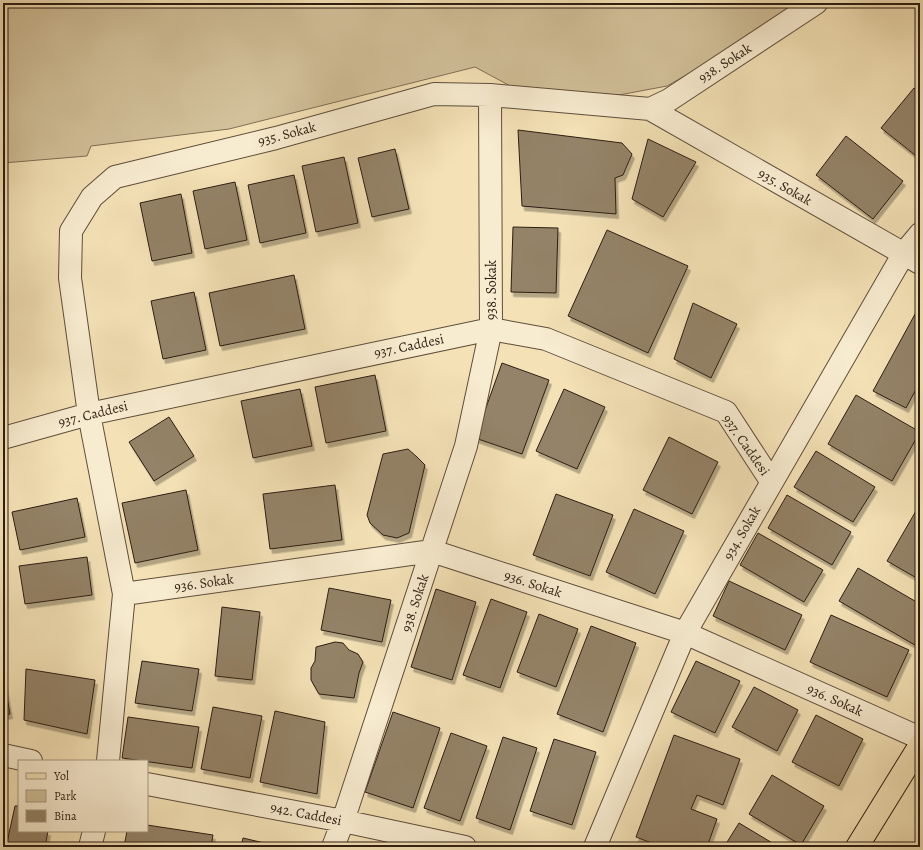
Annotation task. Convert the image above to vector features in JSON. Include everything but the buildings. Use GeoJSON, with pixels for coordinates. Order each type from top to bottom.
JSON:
{"type":"FeatureCollection","features":[{"type":"Feature","properties":{"kind":"main road"},"geometry":{"type":"LineString","coordinates":[[857,847],[920,745]]}},
{"type":"Feature","properties":{"kind":"street","name":"938. Sokak"},"geometry":{"type":"LineString","coordinates":[[650,110],[669,100],[816,3]]}},
{"type":"Feature","properties":{"kind":"street","name":"935. Sokak"},"geometry":{"type":"LineString","coordinates":[[108,760],[124,594],[89,414],[70,278],[71,231],[92,197],[115,177],[276,138],[434,94],[490,96]]}},
{"type":"Feature","properties":{"kind":"street","name":"938. Sokak"},"geometry":{"type":"LineString","coordinates":[[333,847],[343,821],[466,446],[491,329],[490,96]]}},
{"type":"Feature","properties":{"kind":"street"},"geometry":{"type":"LineString","coordinates":[[490,96],[650,110]]}},
{"type":"Feature","properties":{"kind":"street","name":"935. Sokak"},"geometry":{"type":"LineString","coordinates":[[650,110],[912,258]]}},
{"type":"Feature","properties":{"kind":"street","name":"934. Sokak"},"geometry":{"type":"LineString","coordinates":[[595,847],[685,633],[771,481],[912,258],[920,234]]}},
{"type":"Feature","properties":{"kind":"street","name":"937. Caddesi"},"geometry":{"type":"LineString","coordinates":[[3,438],[89,414],[491,329],[546,338],[726,412],[771,481]]}},
{"type":"Feature","properties":{"kind":"street","name":"936. Sokak"},"geometry":{"type":"LineString","coordinates":[[124,594],[432,551],[685,633],[920,738]]}},
{"type":"Feature","properties":{"kind":"street"},"geometry":{"type":"LineString","coordinates":[[3,755],[26,760]]}},
{"type":"Feature","properties":{"kind":"street","name":"942. Caddesi"},"geometry":{"type":"LineString","coordinates":[[148,784],[343,821],[464,847]]}},
{"type":"Feature","properties":{"kind":"street"},"geometry":{"type":"LineString","coordinates":[[90,847],[94,832]]}},
{"type":"Feature","properties":{"kind":"green space"},"geometry":{"type":"Polygon","coordinates":[[[3,3],[804,3],[760,33],[667,86],[619,95],[514,88],[475,67],[229,129],[91,146],[87,156],[3,163],[3,3]]]}}]}
